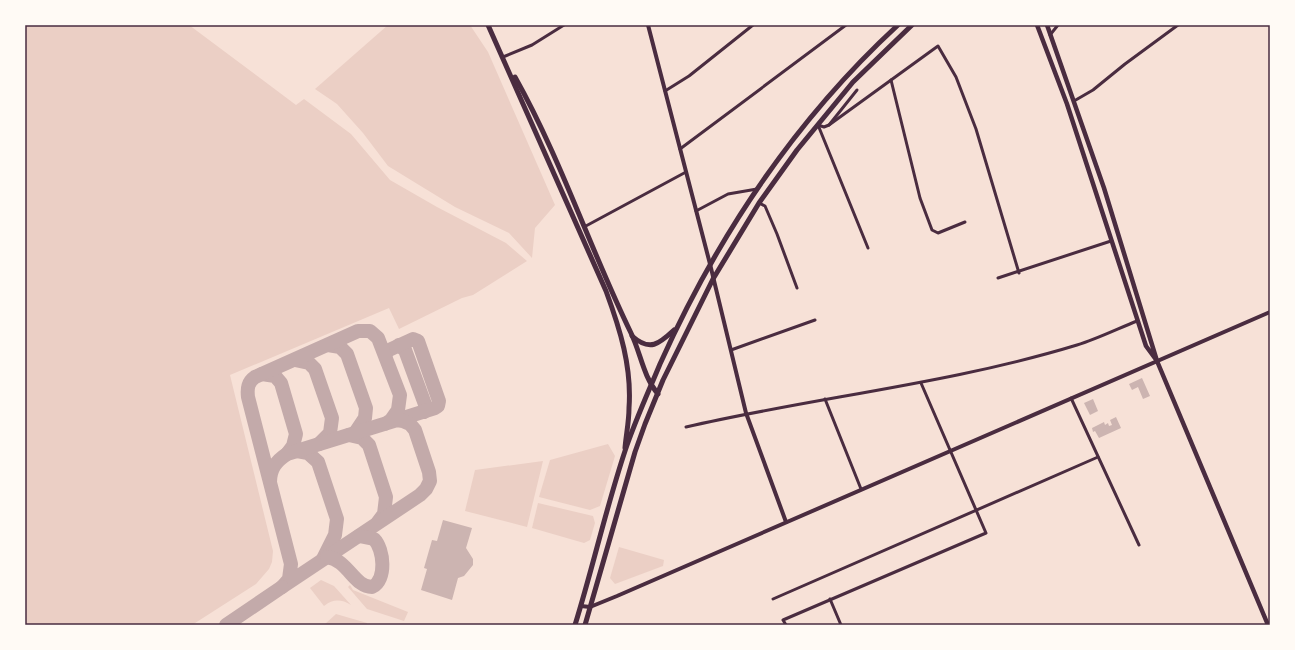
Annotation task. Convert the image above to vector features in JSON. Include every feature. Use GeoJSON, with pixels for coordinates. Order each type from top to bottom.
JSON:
{"type":"FeatureCollection","features":[{"type":"Feature","properties":{"kind":"main road"},"geometry":{"type":"LineString","coordinates":[[488,25],[606,291],[619,324],[627,360],[629,407],[624,451]]}},
{"type":"Feature","properties":{"kind":"main road"},"geometry":{"type":"LineString","coordinates":[[575,625],[624,451],[651,385],[677,328],[710,264],[757,189],[828,98],[867,55],[898,25]]}},
{"type":"Feature","properties":{"kind":"main road"},"geometry":{"type":"LineString","coordinates":[[585,625],[635,452],[672,360],[713,279],[777,176],[853,82],[912,25]]}},
{"type":"Feature","properties":{"kind":"main road"},"geometry":{"type":"LineString","coordinates":[[1037,25],[1066,104],[1137,321],[1146,346],[1157,361]]}},
{"type":"Feature","properties":{"kind":"main road"},"geometry":{"type":"LineString","coordinates":[[1047,25],[1104,188],[1157,361],[1268,625]]}},
{"type":"Feature","properties":{"kind":"main road"},"geometry":{"type":"LineString","coordinates":[[503,57],[529,103],[632,336],[642,365],[651,385],[658,394]]}},
{"type":"Feature","properties":{"kind":"main road"},"geometry":{"type":"LineString","coordinates":[[632,336],[638,341],[649,345],[655,344],[677,328]]}},
{"type":"Feature","properties":{"kind":"street"},"geometry":{"type":"LineString","coordinates":[[503,57],[532,45],[564,25]]}},
{"type":"Feature","properties":{"kind":"street"},"geometry":{"type":"LineString","coordinates":[[648,25],[710,264],[746,413],[786,522]]}},
{"type":"Feature","properties":{"kind":"street"},"geometry":{"type":"LineString","coordinates":[[665,91],[689,76],[753,25]]}},
{"type":"Feature","properties":{"kind":"street"},"geometry":{"type":"LineString","coordinates":[[680,149],[846,25]]}},
{"type":"Feature","properties":{"kind":"street"},"geometry":{"type":"LineString","coordinates":[[1050,35],[1058,25]]}},
{"type":"Feature","properties":{"kind":"street"},"geometry":{"type":"LineString","coordinates":[[1074,101],[1094,90],[1125,64],[1178,25]]}},
{"type":"Feature","properties":{"kind":"street"},"geometry":{"type":"LineString","coordinates":[[818,125],[824,127],[829,125],[938,46],[956,77],[976,129],[1019,273]]}},
{"type":"Feature","properties":{"kind":"street"},"geometry":{"type":"LineString","coordinates":[[891,80],[920,198],[932,230],[938,233],[965,222]]}},
{"type":"Feature","properties":{"kind":"street"},"geometry":{"type":"LineString","coordinates":[[829,125],[857,90]]}},
{"type":"Feature","properties":{"kind":"street"},"geometry":{"type":"LineString","coordinates":[[818,125],[868,248]]}},
{"type":"Feature","properties":{"kind":"street"},"geometry":{"type":"LineString","coordinates":[[584,227],[686,172]]}},
{"type":"Feature","properties":{"kind":"street"},"geometry":{"type":"LineString","coordinates":[[696,211],[728,194],[757,189]]}},
{"type":"Feature","properties":{"kind":"street"},"geometry":{"type":"LineString","coordinates":[[759,203],[765,206],[796,288]]}},
{"type":"Feature","properties":{"kind":"street"},"geometry":{"type":"LineString","coordinates":[[998,278],[1019,273],[1111,241]]}},
{"type":"Feature","properties":{"kind":"street"},"geometry":{"type":"LineString","coordinates":[[581,606],[590,607],[1270,312]]}},
{"type":"Feature","properties":{"kind":"street"},"geometry":{"type":"LineString","coordinates":[[731,350],[815,320]]}},
{"type":"Feature","properties":{"kind":"street"},"geometry":{"type":"LineString","coordinates":[[686,427],[746,413],[921,383],[1030,358],[1079,344],[1137,321]]}},
{"type":"Feature","properties":{"kind":"street"},"geometry":{"type":"LineString","coordinates":[[786,625],[783,620],[986,533],[921,383]]}},
{"type":"Feature","properties":{"kind":"street"},"geometry":{"type":"LineString","coordinates":[[1071,398],[1139,545]]}},
{"type":"Feature","properties":{"kind":"street"},"geometry":{"type":"LineString","coordinates":[[825,399],[862,489]]}},
{"type":"Feature","properties":{"kind":"street"},"geometry":{"type":"LineString","coordinates":[[773,600],[1098,457]]}},
{"type":"Feature","properties":{"kind":"street"},"geometry":{"type":"LineString","coordinates":[[830,599],[841,625]]}},
{"type":"Feature","properties":{"kind":"shaded area"},"geometry":{"type":"Polygon","coordinates":[[[25,25],[189,25],[296,105],[304,99],[351,134],[390,180],[437,207],[506,243],[527,261],[473,295],[462,298],[399,329],[389,308],[230,375],[273,551],[272,562],[269,569],[256,584],[192,625],[25,625],[25,25]]]}},
{"type":"Feature","properties":{"kind":"shaded area"},"geometry":{"type":"Polygon","coordinates":[[[388,25],[470,25],[488,52],[555,205],[535,228],[532,258],[509,233],[455,207],[388,166],[363,133],[337,104],[315,89],[388,25]]]}},
{"type":"Feature","properties":{"kind":"shaded area"},"geometry":{"type":"Polygon","coordinates":[[[608,444],[615,456],[600,506],[590,510],[539,497],[550,460],[608,444]]]}},
{"type":"Feature","properties":{"kind":"shaded area"},"geometry":{"type":"Polygon","coordinates":[[[543,461],[527,527],[465,511],[475,470],[543,461]]]}},
{"type":"Feature","properties":{"kind":"shaded area"},"geometry":{"type":"Polygon","coordinates":[[[538,503],[593,516],[595,523],[590,540],[584,543],[532,528],[538,503]]]}},
{"type":"Feature","properties":{"kind":"shaded area"},"geometry":{"type":"Polygon","coordinates":[[[619,547],[664,560],[663,566],[615,584],[610,578],[619,547]]]}},
{"type":"Feature","properties":{"kind":"shaded area"},"geometry":{"type":"Polygon","coordinates":[[[321,580],[334,586],[351,605],[344,602],[334,601],[324,606],[310,588],[321,580]]]}},
{"type":"Feature","properties":{"kind":"shaded area"},"geometry":{"type":"Polygon","coordinates":[[[350,585],[353,590],[408,612],[404,621],[367,609],[348,587],[350,585]]]}},
{"type":"Feature","properties":{"kind":"shaded area"},"geometry":{"type":"Polygon","coordinates":[[[336,614],[367,623],[367,625],[324,625],[336,614]]]}},
{"type":"Feature","properties":{"kind":"building"},"geometry":{"type":"Polygon","coordinates":[[[1142,378],[1150,396],[1143,399],[1138,387],[1132,390],[1129,384],[1142,378]]]}},
{"type":"Feature","properties":{"kind":"building"},"geometry":{"type":"Polygon","coordinates":[[[1093,399],[1098,411],[1090,415],[1084,403],[1093,399]]]}},
{"type":"Feature","properties":{"kind":"building"},"geometry":{"type":"Polygon","coordinates":[[[1116,417],[1121,428],[1099,438],[1095,431],[1093,432],[1092,428],[1104,422],[1105,425],[1108,423],[1109,426],[1112,425],[1110,420],[1116,417]]]}},
{"type":"Feature","properties":{"kind":"building"},"geometry":{"type":"Polygon","coordinates":[[[443,520],[472,528],[466,548],[473,559],[473,565],[464,576],[458,578],[452,600],[421,590],[427,569],[424,568],[432,540],[437,541],[443,520]]]}},
{"type":"Feature","properties":{"kind":"taxiway"},"geometry":{"type":"LineString","coordinates":[[270,482],[272,469],[287,454],[397,420],[410,424],[415,430],[429,472],[430,481],[426,489],[420,495],[282,587],[289,579],[291,564],[248,397],[249,383],[255,377],[358,331],[370,331],[378,338],[400,395],[398,410],[391,420],[385,424]]}},
{"type":"Feature","properties":{"kind":"taxiway"},"geometry":{"type":"LineString","coordinates":[[385,354],[389,350],[413,339],[418,341],[439,401],[438,406],[435,408],[397,420]]}},
{"type":"Feature","properties":{"kind":"taxiway"},"geometry":{"type":"LineString","coordinates":[[328,345],[340,347],[347,354],[366,408],[365,418],[355,433]]}},
{"type":"Feature","properties":{"kind":"taxiway"},"geometry":{"type":"LineString","coordinates":[[399,345],[405,350],[426,407],[424,412]]}},
{"type":"Feature","properties":{"kind":"taxiway"},"geometry":{"type":"LineString","coordinates":[[295,360],[309,363],[315,369],[332,418],[330,433],[319,444]]}},
{"type":"Feature","properties":{"kind":"taxiway"},"geometry":{"type":"LineString","coordinates":[[262,374],[275,376],[281,383],[296,434],[293,446],[287,454]]}},
{"type":"Feature","properties":{"kind":"taxiway"},"geometry":{"type":"LineString","coordinates":[[349,435],[362,438],[369,445],[386,497],[384,514],[378,522]]}},
{"type":"Feature","properties":{"kind":"taxiway"},"geometry":{"type":"LineString","coordinates":[[297,451],[308,453],[318,462],[337,519],[335,535],[323,559]]}},
{"type":"Feature","properties":{"kind":"taxiway"},"geometry":{"type":"LineString","coordinates":[[327,557],[340,563],[360,583],[372,587],[380,578],[382,571],[382,557],[374,539],[359,536]]}},
{"type":"Feature","properties":{"kind":"taxiway"},"geometry":{"type":"LineString","coordinates":[[226,625],[282,587]]}}]}
